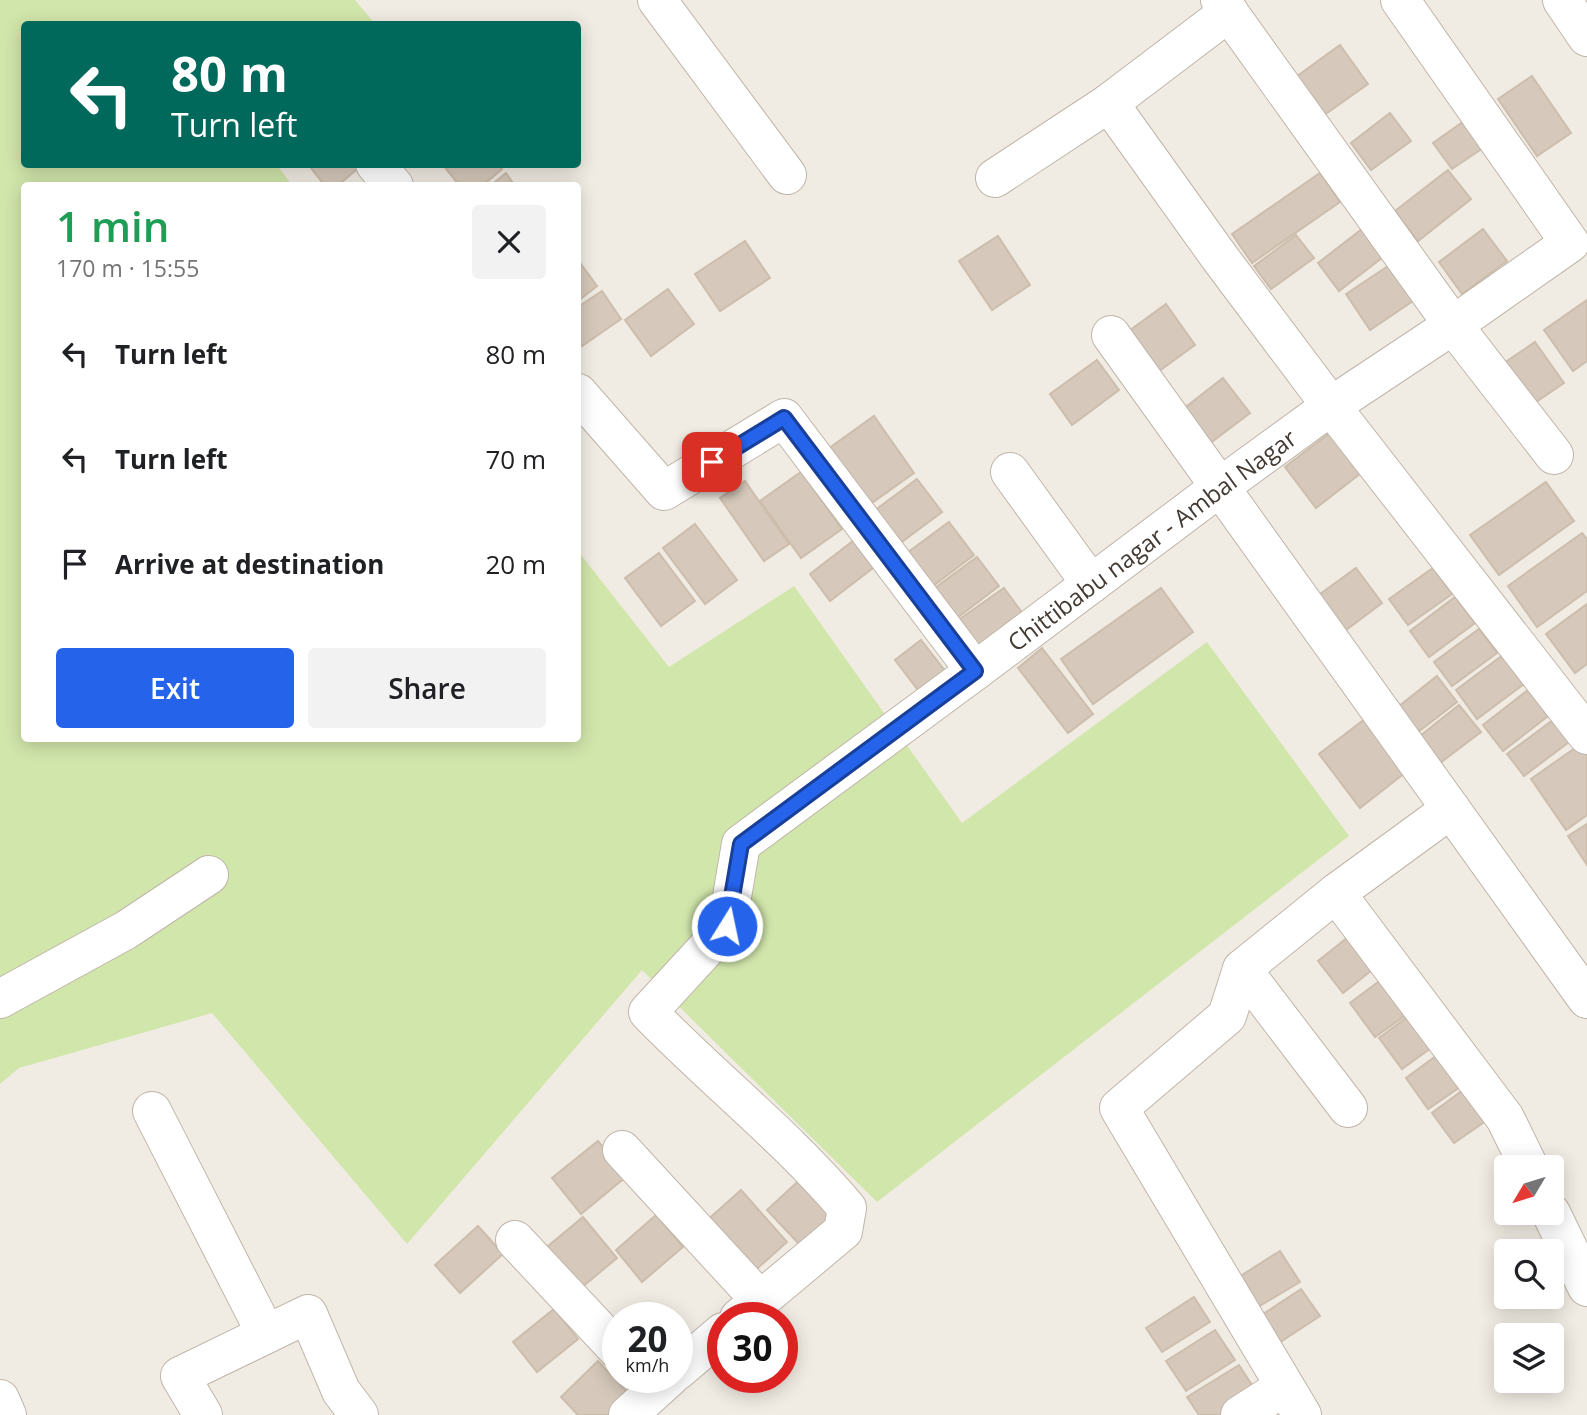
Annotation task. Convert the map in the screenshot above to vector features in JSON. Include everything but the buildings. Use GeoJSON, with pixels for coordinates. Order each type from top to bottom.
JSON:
{"type":"FeatureCollection","features":[{"type":"Feature","properties":{"kind":"street"},"geometry":{"type":"LineString","coordinates":[[657,0],[787,175]]}},
{"type":"Feature","properties":{"kind":"street","name":"Chittibabu nagar - Ambal Nagar"},"geometry":{"type":"LineString","coordinates":[[758,1302],[843,1231],[847,1208],[815,1171],[690,1056],[648,1012],[727,926],[741,844],[1331,406],[1453,325],[1579,253],[1401,0]]}},
{"type":"Feature","properties":{"kind":"street"},"geometry":{"type":"LineString","coordinates":[[1562,0],[1587,37]]}},
{"type":"Feature","properties":{"kind":"street"},"geometry":{"type":"LineString","coordinates":[[995,178],[1109,103],[1225,6],[1453,325],[1554,455]]}},
{"type":"Feature","properties":{"kind":"street"},"geometry":{"type":"LineString","coordinates":[[1109,103],[1331,406],[1587,735]]}},
{"type":"Feature","properties":{"kind":"street"},"geometry":{"type":"LineString","coordinates":[[378,168],[391,182]]}},
{"type":"Feature","properties":{"kind":"street"},"geometry":{"type":"LineString","coordinates":[[1111,335],[1587,999]]}},
{"type":"Feature","properties":{"kind":"street"},"geometry":{"type":"LineString","coordinates":[[581,396],[664,491],[784,418],[975,671]]}},
{"type":"Feature","properties":{"kind":"street"},"geometry":{"type":"LineString","coordinates":[[1010,472],[1091,584]]}},
{"type":"Feature","properties":{"kind":"street"},"geometry":{"type":"LineString","coordinates":[[1240,1415],[1293,1401],[1119,1108],[1227,1016],[1242,969],[1336,893],[1451,809]]}},
{"type":"Feature","properties":{"kind":"street"},"geometry":{"type":"LineString","coordinates":[[0,999],[126,930],[209,875]]}},
{"type":"Feature","properties":{"kind":"street"},"geometry":{"type":"LineString","coordinates":[[1336,893],[1505,1118],[1523,1155]]}},
{"type":"Feature","properties":{"kind":"street"},"geometry":{"type":"LineString","coordinates":[[1242,969],[1348,1108]]}},
{"type":"Feature","properties":{"kind":"street"},"geometry":{"type":"LineString","coordinates":[[152,1111],[266,1334]]}},
{"type":"Feature","properties":{"kind":"street"},"geometry":{"type":"LineString","coordinates":[[622,1150],[744,1302]]}},
{"type":"Feature","properties":{"kind":"street"},"geometry":{"type":"LineString","coordinates":[[1557,1225],[1587,1287]]}},
{"type":"Feature","properties":{"kind":"street"},"geometry":{"type":"LineString","coordinates":[[515,1240],[602,1333]]}},
{"type":"Feature","properties":{"kind":"street"},"geometry":{"type":"LineString","coordinates":[[203,1415],[180,1376],[308,1314],[341,1391],[359,1415]]}},
{"type":"Feature","properties":{"kind":"street"},"geometry":{"type":"LineString","coordinates":[[693,1356],[707,1345]]}},
{"type":"Feature","properties":{"kind":"street"},"geometry":{"type":"LineString","coordinates":[[0,1399],[7,1415]]}},
{"type":"Feature","properties":{"kind":"green space"},"geometry":{"type":"Polygon","coordinates":[[[0,0],[355,0],[372,21],[21,21],[21,168],[279,168],[290,182],[21,182],[21,742],[581,742],[581,555],[669,667],[794,586],[962,823],[1207,642],[1349,836],[877,1202],[642,970],[407,1244],[212,1013],[19,1068],[0,1084],[0,0]]]}},
{"type":"Feature","properties":{"kind":"route"},"geometry":{"type":"LineString","coordinates":[[712,462],[784,418],[975,671],[741,844],[727,926]]}}]}
